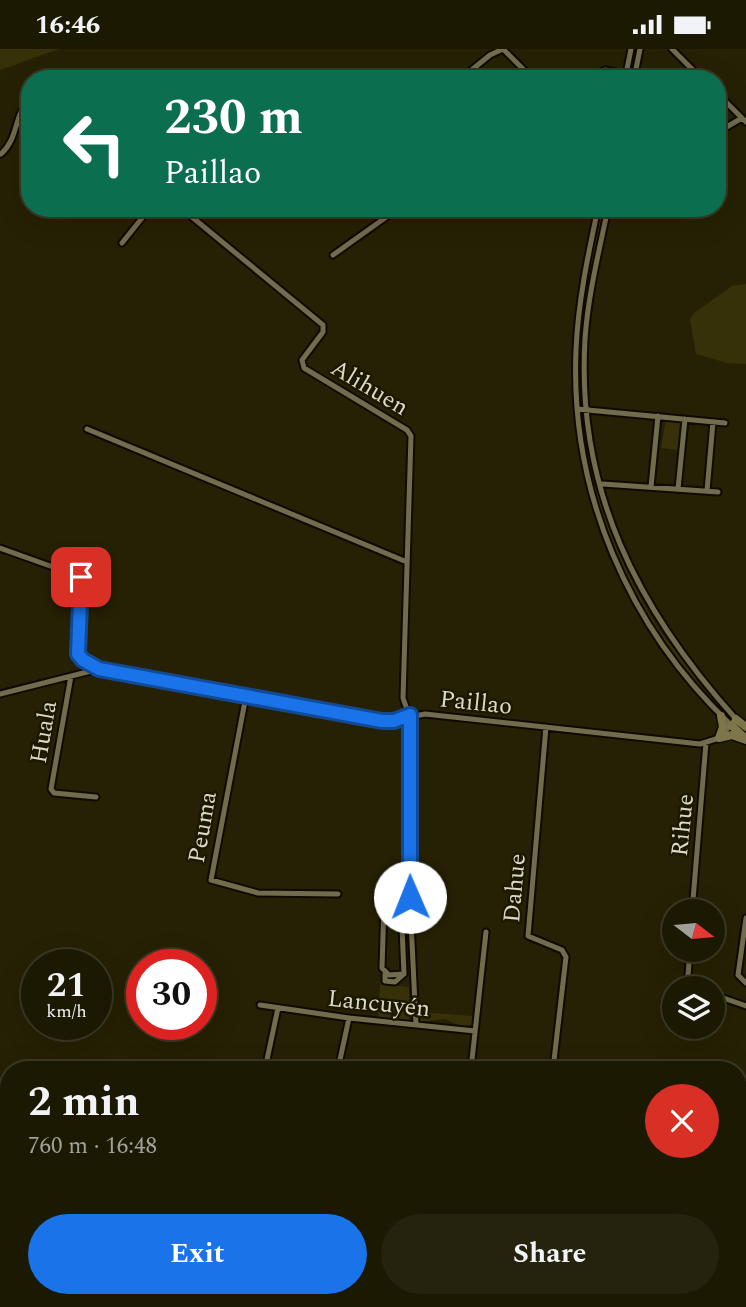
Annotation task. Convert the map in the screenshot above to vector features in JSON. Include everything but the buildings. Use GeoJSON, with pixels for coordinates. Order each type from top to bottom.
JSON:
{"type":"FeatureCollection","features":[{"type":"Feature","properties":{"kind":"street"},"geometry":{"type":"LineString","coordinates":[[472,70],[490,55],[503,49],[524,70]]}},
{"type":"Feature","properties":{"kind":"street"},"geometry":{"type":"LineString","coordinates":[[626,70],[631,49]]}},
{"type":"Feature","properties":{"kind":"street"},"geometry":{"type":"LineString","coordinates":[[636,70],[640,49]]}},
{"type":"Feature","properties":{"kind":"street"},"geometry":{"type":"LineString","coordinates":[[672,49],[693,70]]}},
{"type":"Feature","properties":{"kind":"street"},"geometry":{"type":"LineString","coordinates":[[726,102],[744,120],[726,128]]}},
{"type":"Feature","properties":{"kind":"street"},"geometry":{"type":"LineString","coordinates":[[1,154],[13,139],[21,109]]}},
{"type":"Feature","properties":{"kind":"street"},"geometry":{"type":"LineString","coordinates":[[122,243],[143,217]]}},
{"type":"Feature","properties":{"kind":"street","name":"Alihuen"},"geometry":{"type":"LineString","coordinates":[[192,217],[323,325],[323,332],[302,360],[304,368],[410,434],[403,698],[410,715],[410,900],[416,1025]]}},
{"type":"Feature","properties":{"kind":"street"},"geometry":{"type":"LineString","coordinates":[[332,255],[385,217]]}},
{"type":"Feature","properties":{"kind":"street"},"geometry":{"type":"LineString","coordinates":[[596,217],[577,331],[577,409],[590,485],[611,553],[642,615],[668,656],[720,716],[723,723],[719,738],[732,736],[746,739]]}},
{"type":"Feature","properties":{"kind":"street"},"geometry":{"type":"LineString","coordinates":[[606,217],[587,319],[584,372],[601,483],[618,538],[650,606],[697,676],[746,739]]}},
{"type":"Feature","properties":{"kind":"street"},"geometry":{"type":"LineString","coordinates":[[577,409],[725,423]]}},
{"type":"Feature","properties":{"kind":"street"},"geometry":{"type":"LineString","coordinates":[[651,487],[658,417]]}},
{"type":"Feature","properties":{"kind":"street"},"geometry":{"type":"LineString","coordinates":[[678,489],[685,419]]}},
{"type":"Feature","properties":{"kind":"street"},"geometry":{"type":"LineString","coordinates":[[707,491],[713,422]]}},
{"type":"Feature","properties":{"kind":"street"},"geometry":{"type":"LineString","coordinates":[[87,429],[407,562]]}},
{"type":"Feature","properties":{"kind":"street"},"geometry":{"type":"LineString","coordinates":[[590,485],[601,483],[718,492]]}},
{"type":"Feature","properties":{"kind":"street"},"geometry":{"type":"LineString","coordinates":[[0,548],[81,577],[78,654],[99,669]]}},
{"type":"Feature","properties":{"kind":"street","name":"Paillao"},"geometry":{"type":"LineString","coordinates":[[0,694],[99,669],[386,722],[425,714],[633,738],[706,743],[719,738],[733,722]]}},
{"type":"Feature","properties":{"kind":"street","name":"Huala"},"geometry":{"type":"LineString","coordinates":[[71,676],[51,789],[54,793],[96,797]]}},
{"type":"Feature","properties":{"kind":"street","name":"Peuma"},"geometry":{"type":"LineString","coordinates":[[246,696],[211,880],[258,893],[338,894]]}},
{"type":"Feature","properties":{"kind":"street"},"geometry":{"type":"LineString","coordinates":[[720,716],[746,727]]}},
{"type":"Feature","properties":{"kind":"street","name":"Dahue"},"geometry":{"type":"LineString","coordinates":[[546,727],[528,936],[562,950],[566,957],[554,1061]]}},
{"type":"Feature","properties":{"kind":"street","name":"Rihue"},"geometry":{"type":"LineString","coordinates":[[693,899],[706,743]]}},
{"type":"Feature","properties":{"kind":"street"},"geometry":{"type":"LineString","coordinates":[[398,901],[404,914],[404,974],[395,982],[385,981],[383,968],[384,904],[391,897],[398,901],[410,900]]}},
{"type":"Feature","properties":{"kind":"street"},"geometry":{"type":"LineString","coordinates":[[746,918],[738,975],[746,983]]}},
{"type":"Feature","properties":{"kind":"street"},"geometry":{"type":"LineString","coordinates":[[472,1061],[486,932]]}},
{"type":"Feature","properties":{"kind":"street"},"geometry":{"type":"LineString","coordinates":[[725,999],[746,1006]]}},
{"type":"Feature","properties":{"kind":"street","name":"Lancuyén"},"geometry":{"type":"LineString","coordinates":[[260,1005],[349,1018],[475,1031]]}},
{"type":"Feature","properties":{"kind":"street"},"geometry":{"type":"LineString","coordinates":[[267,1061],[278,1008]]}},
{"type":"Feature","properties":{"kind":"street"},"geometry":{"type":"LineString","coordinates":[[340,1061],[349,1018]]}},
{"type":"Feature","properties":{"kind":"shaded area"},"geometry":{"type":"Polygon","coordinates":[[[0,49],[59,49],[0,70],[0,49]]]}},
{"type":"Feature","properties":{"kind":"shaded area"},"geometry":{"type":"Polygon","coordinates":[[[600,217],[604,217],[583,340],[584,405],[581,406],[577,385],[577,361],[587,280],[600,217]]]}},
{"type":"Feature","properties":{"kind":"shaded area"},"geometry":{"type":"Polygon","coordinates":[[[746,284],[746,364],[727,363],[696,354],[690,319],[694,313],[732,286],[746,284]]]}},
{"type":"Feature","properties":{"kind":"shaded area"},"geometry":{"type":"Polygon","coordinates":[[[666,419],[682,421],[679,450],[661,448],[666,419]]]}},
{"type":"Feature","properties":{"kind":"shaded area"},"geometry":{"type":"Polygon","coordinates":[[[594,486],[597,487],[621,558],[638,592],[656,625],[691,671],[704,694],[660,638],[636,597],[607,533],[594,486]]]}},
{"type":"Feature","properties":{"kind":"shaded area"},"geometry":{"type":"Polygon","coordinates":[[[380,984],[409,987],[409,1022],[378,1020],[380,984]]]}},
{"type":"Feature","properties":{"kind":"shaded area"},"geometry":{"type":"Polygon","coordinates":[[[420,1012],[472,1016],[472,1025],[460,1026],[445,1019],[419,1022],[420,1012]]]}},
{"type":"Feature","properties":{"kind":"route"},"geometry":{"type":"LineString","coordinates":[[81,577],[78,654],[99,669],[382,721],[391,722],[410,715],[410,897]]}}]}
